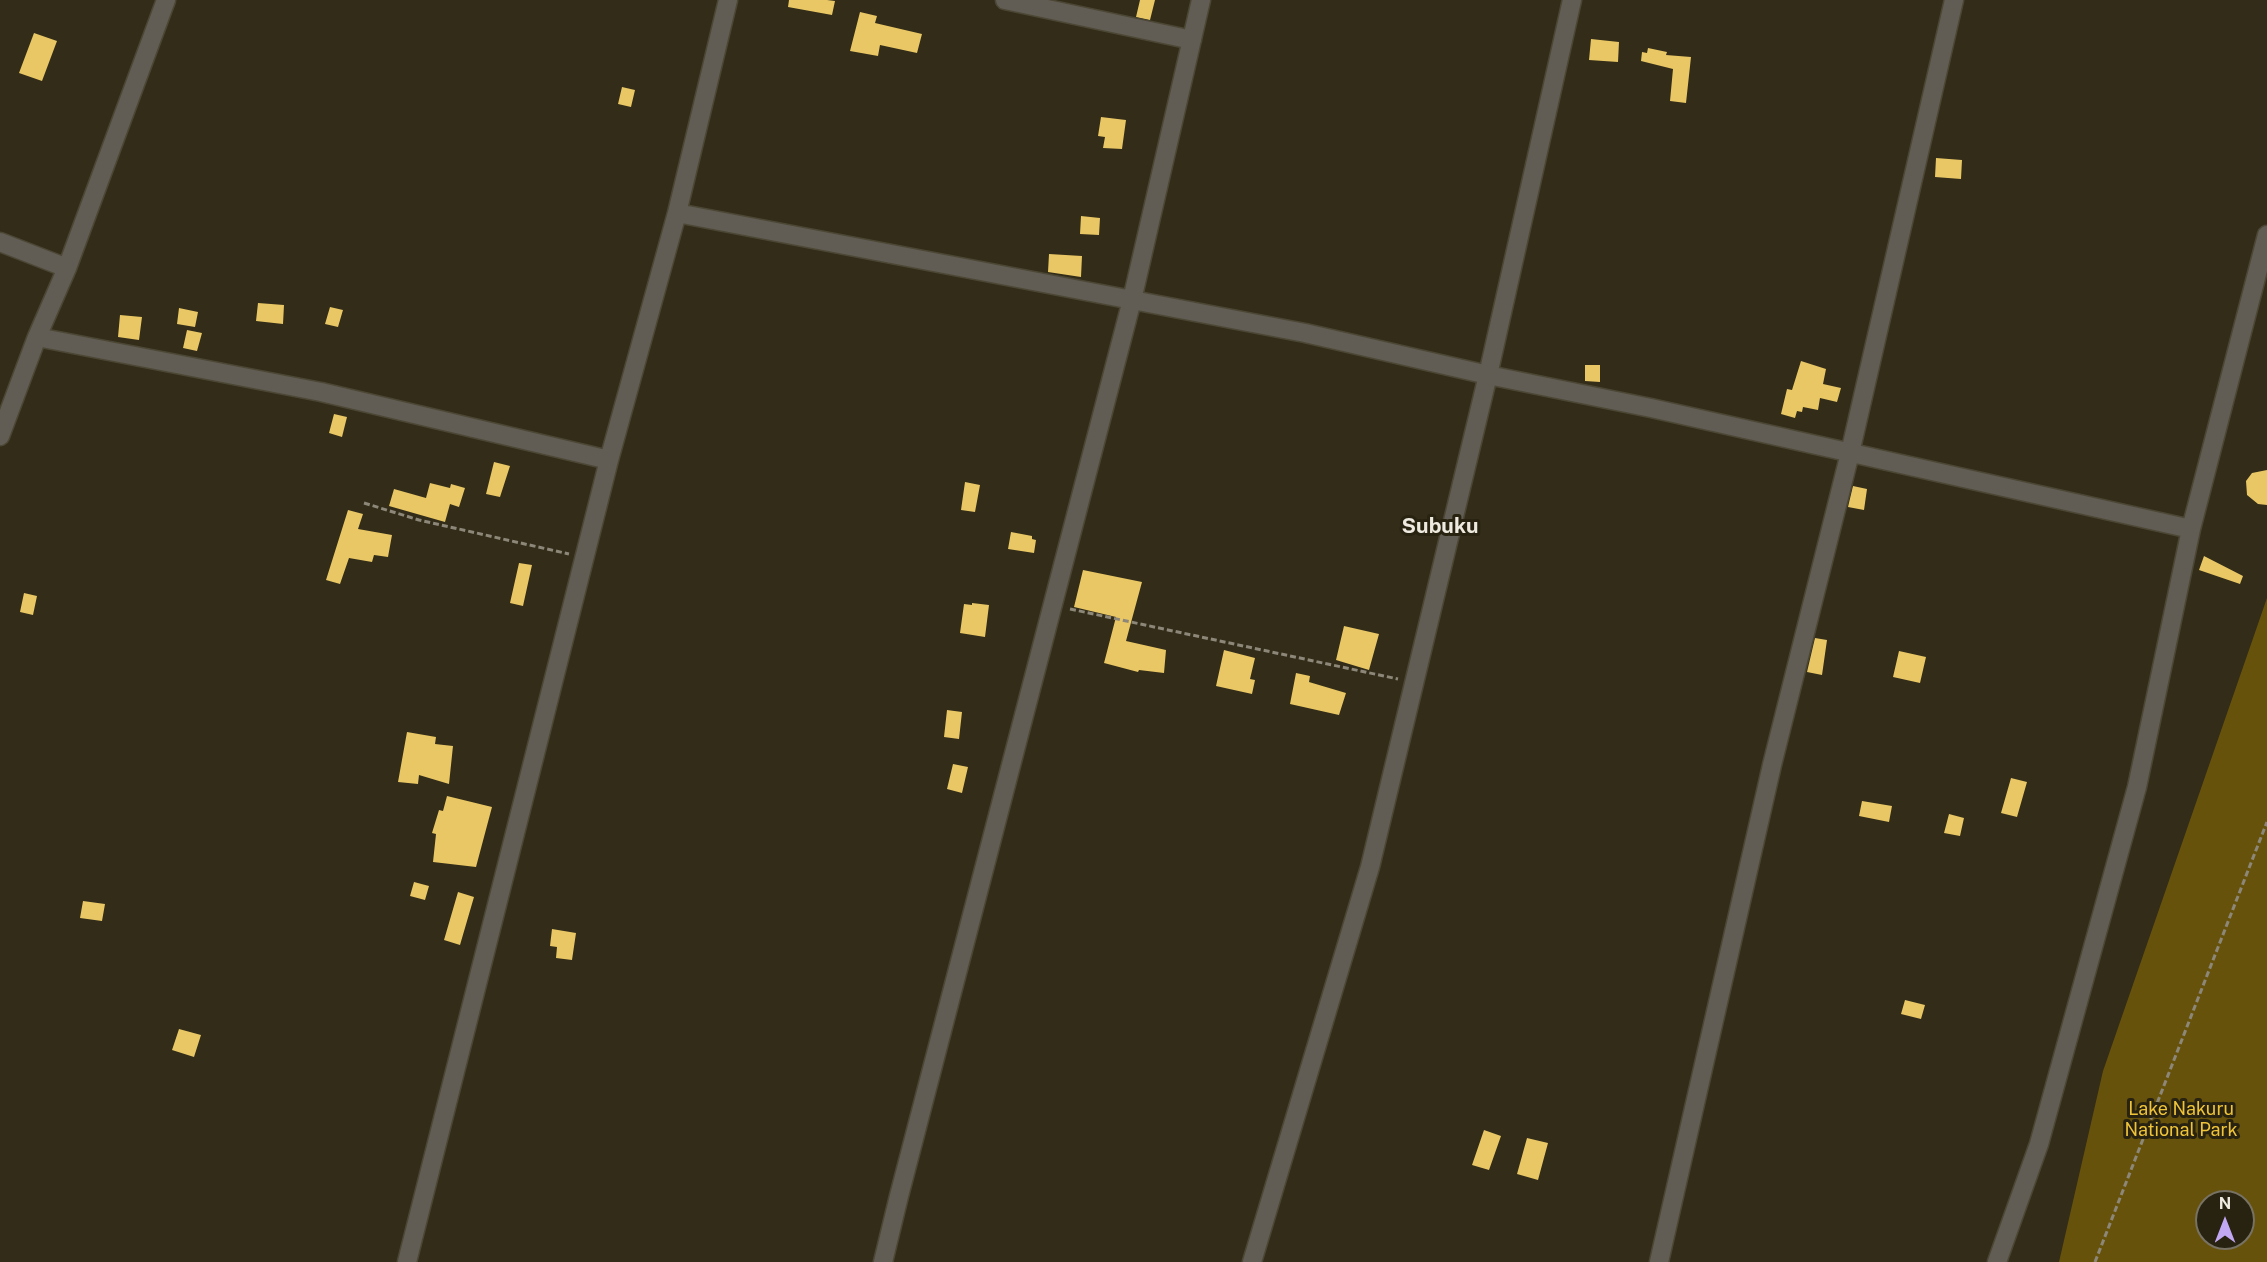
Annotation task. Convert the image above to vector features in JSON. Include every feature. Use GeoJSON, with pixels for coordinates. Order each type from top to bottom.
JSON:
{"type":"FeatureCollection","features":[{"type":"Feature","properties":{"kind":"street"},"geometry":{"type":"LineString","coordinates":[[0,436],[37,337],[67,268],[166,0]]}},
{"type":"Feature","properties":{"kind":"street"},"geometry":{"type":"LineString","coordinates":[[407,1262],[609,460],[677,213],[728,0]]}},
{"type":"Feature","properties":{"kind":"street"},"geometry":{"type":"LineString","coordinates":[[1005,0],[1192,40]]}},
{"type":"Feature","properties":{"kind":"street"},"geometry":{"type":"LineString","coordinates":[[884,1262],[898,1196],[1132,300],[1201,0]]}},
{"type":"Feature","properties":{"kind":"street"},"geometry":{"type":"LineString","coordinates":[[1252,1262],[1370,867],[1488,375],[1572,0]]}},
{"type":"Feature","properties":{"kind":"street"},"geometry":{"type":"LineString","coordinates":[[1659,1262],[1772,765],[1850,453],[1954,0]]}},
{"type":"Feature","properties":{"kind":"street"},"geometry":{"type":"LineString","coordinates":[[677,213],[1305,333],[2192,529]]}},
{"type":"Feature","properties":{"kind":"street"},"geometry":{"type":"LineString","coordinates":[[1997,1262],[2039,1144],[2137,787],[2192,529],[2267,235]]}},
{"type":"Feature","properties":{"kind":"street"},"geometry":{"type":"LineString","coordinates":[[0,242],[67,268]]}},
{"type":"Feature","properties":{"kind":"street"},"geometry":{"type":"LineString","coordinates":[[37,337],[321,392],[609,460]]}},
{"type":"Feature","properties":{"kind":"path"},"geometry":{"type":"LineString","coordinates":[[364,503],[419,519],[585,557]]}},
{"type":"Feature","properties":{"kind":"path"},"geometry":{"type":"LineString","coordinates":[[1052,605],[1414,683]]}},
{"type":"Feature","properties":{"kind":"path"},"geometry":{"type":"LineString","coordinates":[[2095,1262],[2267,822]]}},
{"type":"Feature","properties":{"kind":"green space","name":"Lake Nakuru National Park"},"geometry":{"type":"Polygon","coordinates":[[[2267,598],[2267,1262],[2059,1262],[2103,1071],[2267,598]]]}},
{"type":"Feature","properties":{"kind":"building"},"geometry":{"type":"Polygon","coordinates":[[[789,0],[835,1],[832,15],[788,7],[789,0]]]}},
{"type":"Feature","properties":{"kind":"building"},"geometry":{"type":"Polygon","coordinates":[[[1140,0],[1155,0],[1150,20],[1136,17],[1140,0]]]}},
{"type":"Feature","properties":{"kind":"building"},"geometry":{"type":"Polygon","coordinates":[[[860,12],[877,16],[875,23],[922,34],[917,53],[880,45],[878,56],[850,51],[860,12]]]}},
{"type":"Feature","properties":{"kind":"building"},"geometry":{"type":"Polygon","coordinates":[[[34,33],[57,41],[42,81],[19,73],[34,33]]]}},
{"type":"Feature","properties":{"kind":"building"},"geometry":{"type":"Polygon","coordinates":[[[1591,39],[1619,42],[1618,62],[1589,60],[1591,39]]]}},
{"type":"Feature","properties":{"kind":"building"},"geometry":{"type":"Polygon","coordinates":[[[1648,48],[1667,52],[1666,55],[1691,57],[1686,103],[1670,101],[1673,69],[1641,61],[1642,52],[1647,53],[1648,48]]]}},
{"type":"Feature","properties":{"kind":"building"},"geometry":{"type":"Polygon","coordinates":[[[622,87],[635,90],[631,107],[618,104],[622,87]]]}},
{"type":"Feature","properties":{"kind":"building"},"geometry":{"type":"Polygon","coordinates":[[[1101,117],[1126,120],[1122,149],[1103,148],[1105,137],[1098,136],[1101,117]]]}},
{"type":"Feature","properties":{"kind":"building"},"geometry":{"type":"Polygon","coordinates":[[[1936,158],[1962,160],[1961,179],[1935,177],[1936,158]]]}},
{"type":"Feature","properties":{"kind":"building"},"geometry":{"type":"Polygon","coordinates":[[[1081,216],[1100,218],[1099,235],[1080,234],[1081,216]]]}},
{"type":"Feature","properties":{"kind":"building"},"geometry":{"type":"Polygon","coordinates":[[[1049,254],[1082,256],[1081,277],[1048,272],[1049,254]]]}},
{"type":"Feature","properties":{"kind":"building"},"geometry":{"type":"Polygon","coordinates":[[[258,303],[284,305],[283,324],[256,321],[258,303]]]}},
{"type":"Feature","properties":{"kind":"building"},"geometry":{"type":"Polygon","coordinates":[[[330,307],[343,310],[338,327],[325,324],[330,307]]]}},
{"type":"Feature","properties":{"kind":"building"},"geometry":{"type":"Polygon","coordinates":[[[179,308],[198,312],[195,327],[177,324],[179,308]]]}},
{"type":"Feature","properties":{"kind":"building"},"geometry":{"type":"Polygon","coordinates":[[[120,315],[142,317],[139,340],[118,337],[120,315]]]}},
{"type":"Feature","properties":{"kind":"building"},"geometry":{"type":"Polygon","coordinates":[[[187,330],[202,333],[197,351],[183,348],[187,330]]]}},
{"type":"Feature","properties":{"kind":"building"},"geometry":{"type":"Polygon","coordinates":[[[1801,361],[1826,369],[1823,384],[1841,388],[1837,402],[1820,398],[1818,410],[1803,407],[1802,412],[1797,411],[1795,418],[1781,414],[1787,389],[1792,390],[1801,361]]]}},
{"type":"Feature","properties":{"kind":"building"},"geometry":{"type":"Polygon","coordinates":[[[1585,365],[1600,365],[1600,382],[1585,381],[1585,365]]]}},
{"type":"Feature","properties":{"kind":"building"},"geometry":{"type":"Polygon","coordinates":[[[334,414],[347,417],[342,437],[329,433],[334,414]]]}},
{"type":"Feature","properties":{"kind":"building"},"geometry":{"type":"Polygon","coordinates":[[[494,462],[510,466],[500,497],[486,494],[494,462]]]}},
{"type":"Feature","properties":{"kind":"building"},"geometry":{"type":"Polygon","coordinates":[[[2267,470],[2267,505],[2258,504],[2247,495],[2246,481],[2252,473],[2267,470]]]}},
{"type":"Feature","properties":{"kind":"building"},"geometry":{"type":"Polygon","coordinates":[[[965,482],[980,485],[975,512],[961,510],[965,482]]]}},
{"type":"Feature","properties":{"kind":"building"},"geometry":{"type":"Polygon","coordinates":[[[430,483],[450,488],[451,484],[465,488],[459,507],[450,504],[445,522],[389,506],[394,489],[426,498],[430,483]]]}},
{"type":"Feature","properties":{"kind":"building"},"geometry":{"type":"Polygon","coordinates":[[[1853,486],[1867,489],[1864,510],[1848,507],[1853,486]]]}},
{"type":"Feature","properties":{"kind":"building"},"geometry":{"type":"Polygon","coordinates":[[[348,510],[363,514],[358,529],[392,535],[388,557],[374,555],[372,562],[349,558],[340,584],[326,580],[348,510]]]}},
{"type":"Feature","properties":{"kind":"building"},"geometry":{"type":"Polygon","coordinates":[[[1011,532],[1032,536],[1032,539],[1036,540],[1034,553],[1008,549],[1011,532]]]}},
{"type":"Feature","properties":{"kind":"building"},"geometry":{"type":"Polygon","coordinates":[[[2204,556],[2243,576],[2240,584],[2199,570],[2204,556]]]}},
{"type":"Feature","properties":{"kind":"building"},"geometry":{"type":"Polygon","coordinates":[[[519,563],[532,565],[523,606],[510,603],[519,563]]]}},
{"type":"Feature","properties":{"kind":"building"},"geometry":{"type":"Polygon","coordinates":[[[1083,570],[1142,582],[1126,641],[1166,650],[1164,673],[1139,670],[1138,672],[1104,663],[1116,617],[1074,607],[1083,570]]]}},
{"type":"Feature","properties":{"kind":"building"},"geometry":{"type":"Polygon","coordinates":[[[24,593],[37,596],[33,615],[20,612],[24,593]]]}},
{"type":"Feature","properties":{"kind":"building"},"geometry":{"type":"Polygon","coordinates":[[[972,603],[989,605],[985,637],[960,633],[964,604],[972,605],[972,603]]]}},
{"type":"Feature","properties":{"kind":"building"},"geometry":{"type":"Polygon","coordinates":[[[1344,626],[1379,634],[1369,670],[1336,660],[1344,626]]]}},
{"type":"Feature","properties":{"kind":"building"},"geometry":{"type":"Polygon","coordinates":[[[1815,638],[1827,640],[1822,675],[1807,672],[1815,638]]]}},
{"type":"Feature","properties":{"kind":"building"},"geometry":{"type":"Polygon","coordinates":[[[1224,650],[1255,658],[1250,679],[1255,680],[1252,694],[1216,686],[1224,650]]]}},
{"type":"Feature","properties":{"kind":"building"},"geometry":{"type":"Polygon","coordinates":[[[1899,651],[1926,657],[1920,683],[1893,677],[1899,651]]]}},
{"type":"Feature","properties":{"kind":"building"},"geometry":{"type":"Polygon","coordinates":[[[1296,673],[1310,676],[1309,682],[1346,693],[1339,715],[1290,704],[1296,673]]]}},
{"type":"Feature","properties":{"kind":"building"},"geometry":{"type":"Polygon","coordinates":[[[947,710],[962,712],[959,739],[944,737],[947,710]]]}},
{"type":"Feature","properties":{"kind":"building"},"geometry":{"type":"Polygon","coordinates":[[[407,732],[436,737],[435,744],[453,746],[449,784],[419,775],[418,784],[398,782],[407,732]]]}},
{"type":"Feature","properties":{"kind":"building"},"geometry":{"type":"Polygon","coordinates":[[[953,764],[968,767],[962,793],[947,789],[953,764]]]}},
{"type":"Feature","properties":{"kind":"building"},"geometry":{"type":"Polygon","coordinates":[[[2011,778],[2027,782],[2017,817],[2001,813],[2011,778]]]}},
{"type":"Feature","properties":{"kind":"building"},"geometry":{"type":"Polygon","coordinates":[[[447,796],[492,807],[476,867],[433,862],[436,834],[432,833],[439,810],[443,811],[447,796]]]}},
{"type":"Feature","properties":{"kind":"building"},"geometry":{"type":"Polygon","coordinates":[[[1862,801],[1892,806],[1889,822],[1859,816],[1862,801]]]}},
{"type":"Feature","properties":{"kind":"building"},"geometry":{"type":"Polygon","coordinates":[[[1949,814],[1964,818],[1960,836],[1944,833],[1949,814]]]}},
{"type":"Feature","properties":{"kind":"building"},"geometry":{"type":"Polygon","coordinates":[[[414,882],[429,886],[425,900],[410,896],[414,882]]]}},
{"type":"Feature","properties":{"kind":"building"},"geometry":{"type":"Polygon","coordinates":[[[458,892],[474,897],[460,945],[444,940],[458,892]]]}},
{"type":"Feature","properties":{"kind":"building"},"geometry":{"type":"Polygon","coordinates":[[[83,901],[105,904],[102,921],[80,918],[83,901]]]}},
{"type":"Feature","properties":{"kind":"building"},"geometry":{"type":"Polygon","coordinates":[[[552,929],[576,933],[572,960],[556,958],[557,947],[550,946],[552,929]]]}},
{"type":"Feature","properties":{"kind":"building"},"geometry":{"type":"Polygon","coordinates":[[[1905,1000],[1925,1005],[1921,1019],[1901,1014],[1905,1000]]]}},
{"type":"Feature","properties":{"kind":"building"},"geometry":{"type":"Polygon","coordinates":[[[179,1029],[201,1035],[194,1057],[172,1050],[179,1029]]]}},
{"type":"Feature","properties":{"kind":"building"},"geometry":{"type":"Polygon","coordinates":[[[1484,1130],[1501,1136],[1489,1170],[1472,1165],[1484,1130]]]}},
{"type":"Feature","properties":{"kind":"building"},"geometry":{"type":"Polygon","coordinates":[[[1527,1138],[1548,1143],[1538,1180],[1517,1174],[1527,1138]]]}},
{"type":"Feature","properties":{"kind":"district","name":"Subuku"},"geometry":{"type":"Point","coordinates":[1440,527]}}]}
